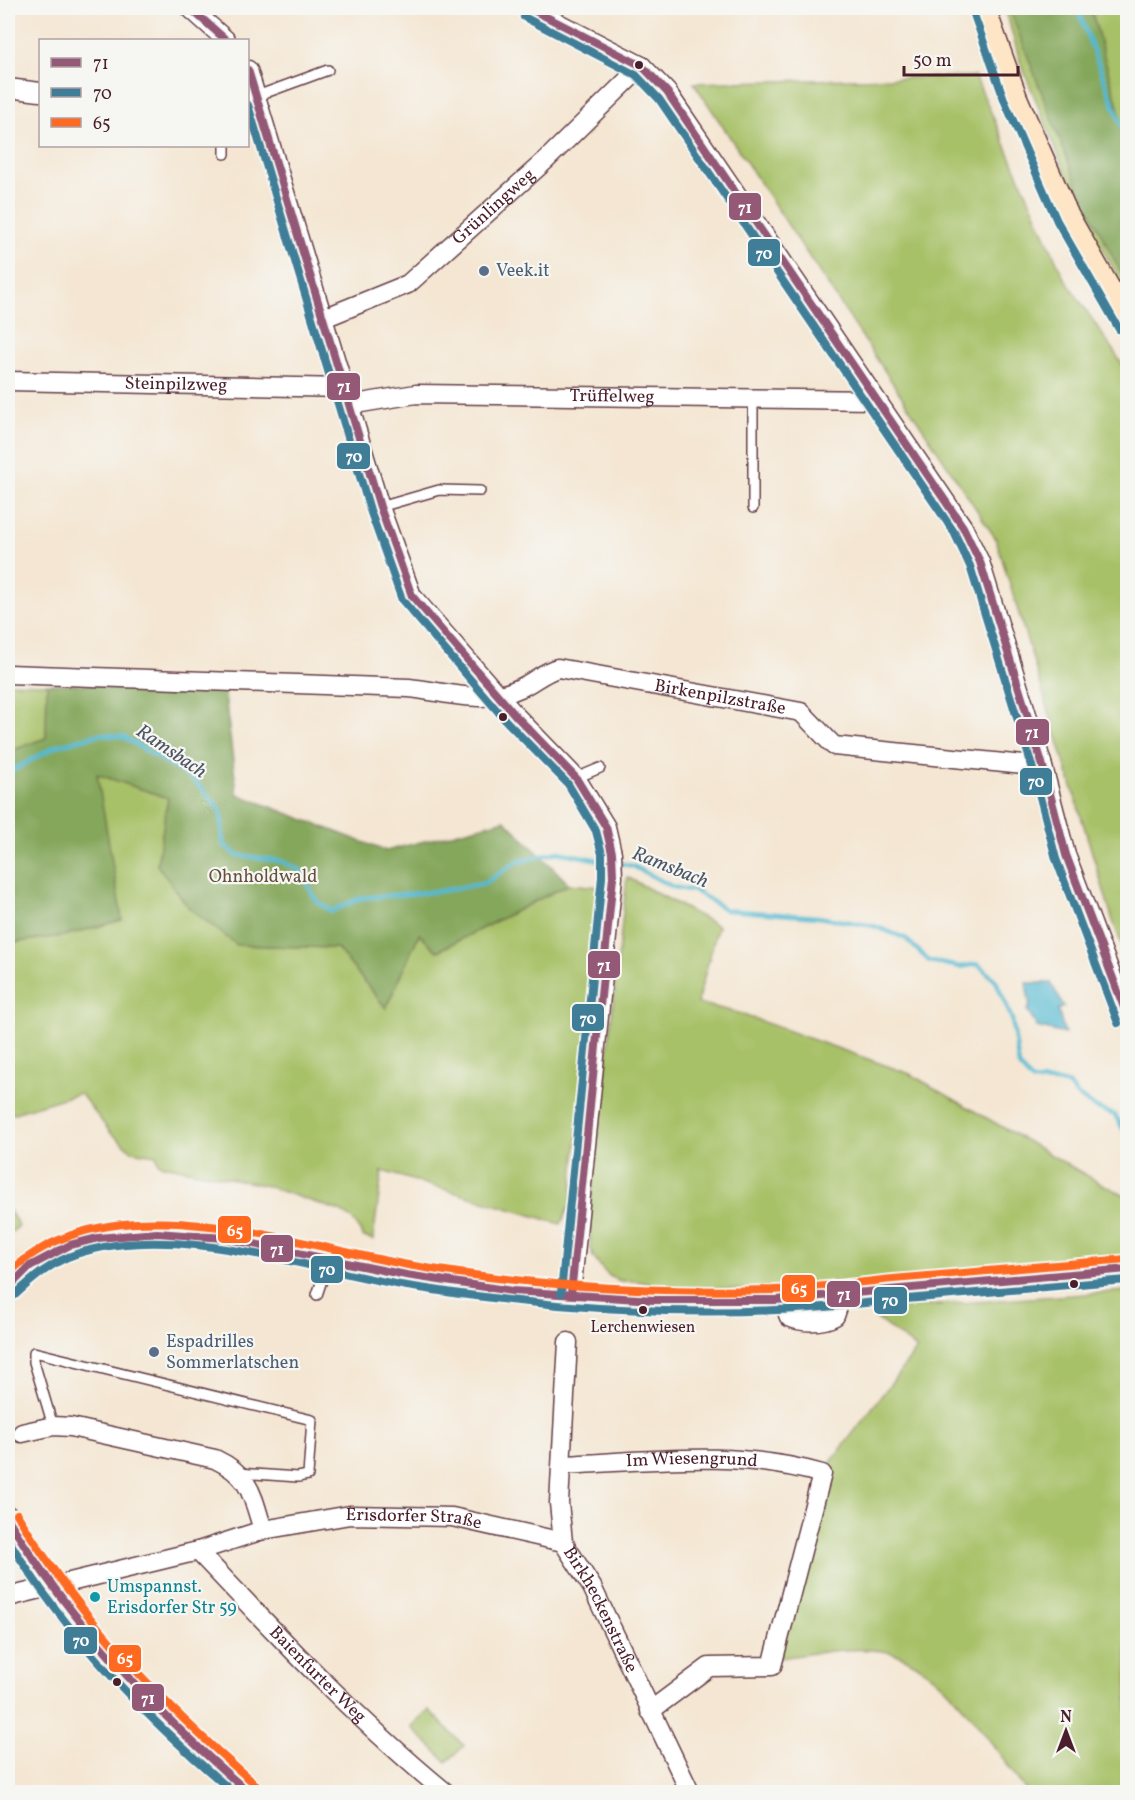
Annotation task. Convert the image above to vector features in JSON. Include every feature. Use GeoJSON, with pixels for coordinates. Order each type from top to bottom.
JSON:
{"type":"FeatureCollection","features":[{"type":"Feature","properties":{"kind":"main road"},"geometry":{"type":"LineString","coordinates":[[983,8],[1015,98],[1067,218],[1128,324]]}},
{"type":"Feature","properties":{"kind":"main road"},"geometry":{"type":"LineString","coordinates":[[8,1288],[30,1266],[49,1253],[70,1245],[128,1235],[157,1233],[225,1238],[454,1284],[512,1292],[654,1300],[776,1300],[1128,1269]]}},
{"type":"Feature","properties":{"kind":"main road"},"geometry":{"type":"LineString","coordinates":[[8,1519],[71,1614],[184,1738],[248,1792]]}},
{"type":"Feature","properties":{"kind":"street"},"geometry":{"type":"LineString","coordinates":[[190,8],[225,39]]}},
{"type":"Feature","properties":{"kind":"street"},"geometry":{"type":"LineString","coordinates":[[529,8],[642,66],[667,92],[963,527],[980,562],[1042,763],[1066,855],[1128,1019]]}},
{"type":"Feature","properties":{"kind":"street","name":"Grünlingweg"},"geometry":{"type":"LineString","coordinates":[[324,318],[408,284],[546,160],[642,66]]}},
{"type":"Feature","properties":{"kind":"street"},"geometry":{"type":"LineString","coordinates":[[249,74],[380,507],[412,596],[498,696],[576,778],[606,827],[612,853],[613,877],[571,1294]]}},
{"type":"Feature","properties":{"kind":"street"},"geometry":{"type":"LineString","coordinates":[[8,88],[39,92]]}},
{"type":"Feature","properties":{"kind":"street","name":"Steinpilzweg"},"geometry":{"type":"LineString","coordinates":[[8,381],[347,396]]}},
{"type":"Feature","properties":{"kind":"street","name":"Trüffelweg"},"geometry":{"type":"LineString","coordinates":[[347,396],[416,394],[876,400]]}},
{"type":"Feature","properties":{"kind":"street","name":"Birkenpilzstraße"},"geometry":{"type":"LineString","coordinates":[[8,674],[409,688],[472,699],[498,696],[521,688],[547,671],[558,668],[801,712],[834,746],[1024,765],[1042,763]]}},
{"type":"Feature","properties":{"kind":"street"},"geometry":{"type":"LineString","coordinates":[[786,1309],[789,1317],[797,1321],[827,1320],[835,1316],[838,1307]]}},
{"type":"Feature","properties":{"kind":"street","name":"Birkheckenstraße"},"geometry":{"type":"LineString","coordinates":[[568,1342],[559,1503],[563,1542],[592,1587],[690,1792]]}},
{"type":"Feature","properties":{"kind":"street"},"geometry":{"type":"LineString","coordinates":[[22,1433],[53,1426],[71,1427],[215,1459],[238,1473],[248,1483],[263,1530]]}},
{"type":"Feature","properties":{"kind":"street","name":"Im Wiesengrund"},"geometry":{"type":"LineString","coordinates":[[562,1465],[710,1458],[771,1462],[822,1474],[772,1666],[709,1667],[650,1712]]}},
{"type":"Feature","properties":{"kind":"street","name":"Erisdorfer Straße"},"geometry":{"type":"LineString","coordinates":[[8,1597],[198,1551],[263,1530],[350,1515],[452,1517],[563,1542]]}},
{"type":"Feature","properties":{"kind":"street","name":"Baienfurter Weg"},"geometry":{"type":"LineString","coordinates":[[198,1551],[286,1645],[356,1714],[445,1792]]}},
{"type":"Feature","properties":{"kind":"lane"},"geometry":{"type":"LineString","coordinates":[[253,93],[328,70]]}},
{"type":"Feature","properties":{"kind":"lane"},"geometry":{"type":"LineString","coordinates":[[753,398],[753,508]]}},
{"type":"Feature","properties":{"kind":"lane"},"geometry":{"type":"LineString","coordinates":[[380,507],[439,490],[480,491]]}},
{"type":"Feature","properties":{"kind":"lane"},"geometry":{"type":"LineString","coordinates":[[576,778],[600,768]]}},
{"type":"Feature","properties":{"kind":"lane"},"geometry":{"type":"LineString","coordinates":[[317,1296],[329,1259]]}},
{"type":"Feature","properties":{"kind":"lane"},"geometry":{"type":"LineString","coordinates":[[53,1426],[34,1362],[34,1352],[312,1420],[308,1475],[298,1477],[238,1473]]}},
{"type":"Feature","properties":{"kind":"green space"},"geometry":{"type":"Polygon","coordinates":[[[1005,8],[1127,8],[1127,293],[1081,211],[1021,64],[1005,8]]]}},
{"type":"Feature","properties":{"kind":"green space"},"geometry":{"type":"Polygon","coordinates":[[[1009,8],[1091,8],[1127,140],[1127,285],[1080,192],[1009,8]]]}},
{"type":"Feature","properties":{"kind":"green space"},"geometry":{"type":"Polygon","coordinates":[[[975,76],[1063,276],[1127,371],[1127,959],[1114,924],[996,539],[694,83],[975,76]]]}},
{"type":"Feature","properties":{"kind":"green space"},"geometry":{"type":"Polygon","coordinates":[[[8,683],[47,684],[46,738],[8,752],[8,683]]]}},
{"type":"Feature","properties":{"kind":"green space","name":"Ohnholdwald"},"geometry":{"type":"Polygon","coordinates":[[[47,684],[224,687],[237,794],[386,851],[505,820],[569,884],[437,951],[419,934],[386,1008],[337,948],[237,945],[189,908],[157,865],[168,798],[97,774],[122,920],[63,936],[8,943],[8,752],[46,738],[47,684]]]}},
{"type":"Feature","properties":{"kind":"green space"},"geometry":{"type":"Polygon","coordinates":[[[96,774],[168,798],[157,865],[237,945],[337,948],[386,1008],[419,934],[438,951],[569,884],[600,887],[571,1202],[561,1224],[382,1171],[373,1240],[364,1237],[353,1220],[340,1211],[263,1185],[159,1164],[156,1155],[132,1151],[110,1132],[80,1093],[8,1115],[8,943],[63,936],[122,920],[96,774]]]}},
{"type":"Feature","properties":{"kind":"green space"},"geometry":{"type":"Polygon","coordinates":[[[627,877],[718,926],[697,1003],[735,1012],[910,1074],[1098,1182],[1127,1196],[1127,1255],[1065,1264],[764,1290],[664,1287],[637,1281],[621,1281],[611,1277],[593,1257],[590,1241],[590,1211],[627,877]]]}},
{"type":"Feature","properties":{"kind":"green space"},"geometry":{"type":"Polygon","coordinates":[[[8,1208],[19,1226],[8,1235],[8,1208]]]}},
{"type":"Feature","properties":{"kind":"green space"},"geometry":{"type":"Polygon","coordinates":[[[1127,1291],[1127,1792],[1027,1792],[965,1708],[926,1671],[905,1658],[883,1651],[857,1649],[778,1658],[822,1474],[917,1349],[877,1319],[879,1309],[1127,1291]]]}},
{"type":"Feature","properties":{"kind":"green space"},"geometry":{"type":"Polygon","coordinates":[[[429,1710],[464,1746],[447,1762],[411,1727],[429,1710]]]}},
{"type":"Feature","properties":{"kind":"water"},"geometry":{"type":"Polygon","coordinates":[[[1026,983],[1051,983],[1064,1007],[1058,1010],[1065,1034],[1037,1027],[1027,1010],[1030,1006],[1026,983]]]}},
{"type":"Feature","properties":{"kind":"waterway"},"geometry":{"type":"LineString","coordinates":[[1077,8],[1128,142]]}},
{"type":"Feature","properties":{"kind":"waterway","name":"Ramsbach"},"geometry":{"type":"LineString","coordinates":[[8,773],[56,746],[100,734],[124,737],[194,780],[221,811],[223,844],[237,855],[281,861],[300,870],[317,902],[332,911],[361,898],[441,891],[485,883],[516,862],[558,852],[609,862]]}},
{"type":"Feature","properties":{"kind":"waterway","name":"Ramsbach"},"geometry":{"type":"LineString","coordinates":[[618,863],[633,866],[673,887],[695,891],[726,910],[818,917],[874,926],[905,938],[929,961],[960,967],[978,964],[996,981],[1012,1019],[1019,1066],[1032,1081],[1069,1085],[1077,1095],[1094,1107],[1115,1115],[1128,1137]]}},
{"type":"Feature","properties":{"kind":"transit line","name":"71"},"geometry":{"type":"LineString","coordinates":[[190,8],[225,39]]}},
{"type":"Feature","properties":{"kind":"transit line","name":"71"},"geometry":{"type":"LineString","coordinates":[[529,8],[642,66],[667,92],[963,527],[980,562],[1042,763],[1066,855],[1128,1018]]}},
{"type":"Feature","properties":{"kind":"transit line","name":"70"},"geometry":{"type":"LineString","coordinates":[[973,12],[1005,102],[1057,221],[1119,329]]}},
{"type":"Feature","properties":{"kind":"transit line","name":"70"},"geometry":{"type":"LineString","coordinates":[[524,17],[636,75],[659,99],[954,532],[970,566],[1032,766],[1056,859],[1118,1023]]}},
{"type":"Feature","properties":{"kind":"transit line","name":"71"},"geometry":{"type":"LineString","coordinates":[[249,73],[380,507],[412,596],[515,715],[576,778],[606,827],[612,853],[613,877],[571,1294]]}},
{"type":"Feature","properties":{"kind":"transit line","name":"70"},"geometry":{"type":"LineString","coordinates":[[249,108],[370,510],[402,600],[507,722],[568,784],[596,831],[602,854],[602,877],[561,1293]]}},
{"type":"Feature","properties":{"kind":"transit line","name":"65"},"geometry":{"type":"LineString","coordinates":[[8,1274],[48,1245],[95,1228],[147,1223],[201,1225],[255,1233],[408,1265],[453,1272],[544,1283],[636,1289],[773,1290],[1127,1259]]}},
{"type":"Feature","properties":{"kind":"transit line","name":"71"},"geometry":{"type":"LineString","coordinates":[[8,1288],[30,1266],[70,1245],[98,1238],[157,1233],[224,1238],[406,1275],[512,1291],[654,1300],[776,1300],[1128,1269]]}},
{"type":"Feature","properties":{"kind":"transit line","name":"70"},"geometry":{"type":"LineString","coordinates":[[15,1295],[43,1271],[76,1254],[115,1245],[156,1243],[198,1245],[241,1251],[407,1286],[453,1293],[544,1304],[637,1310],[805,1309],[1128,1280]]}},
{"type":"Feature","properties":{"kind":"transit line","name":"65"},"geometry":{"type":"LineString","coordinates":[[17,1514],[95,1624],[155,1691],[255,1784]]}},
{"type":"Feature","properties":{"kind":"transit line","name":"71"},"geometry":{"type":"LineString","coordinates":[[8,1519],[59,1595],[117,1665],[180,1730],[248,1792]]}},
{"type":"Feature","properties":{"kind":"transit line","name":"70"},"geometry":{"type":"LineString","coordinates":[[8,1539],[31,1575],[82,1643],[169,1735],[233,1792]]}},
{"type":"Feature","properties":{"kind":"place","name":"Veek.it"},"geometry":{"type":"Point","coordinates":[484,271]}},
{"type":"Feature","properties":{"kind":"place","name":"Lerchenwiesen"},"geometry":{"type":"Point","coordinates":[643,1310]}},
{"type":"Feature","properties":{"kind":"place","name":"Espadrilles Sommerlatschen"},"geometry":{"type":"Point","coordinates":[154,1352]}},
{"type":"Feature","properties":{"kind":"place","name":"Umspannst. Erisdorfer Str 59"},"geometry":{"type":"Point","coordinates":[95,1597]}}]}
